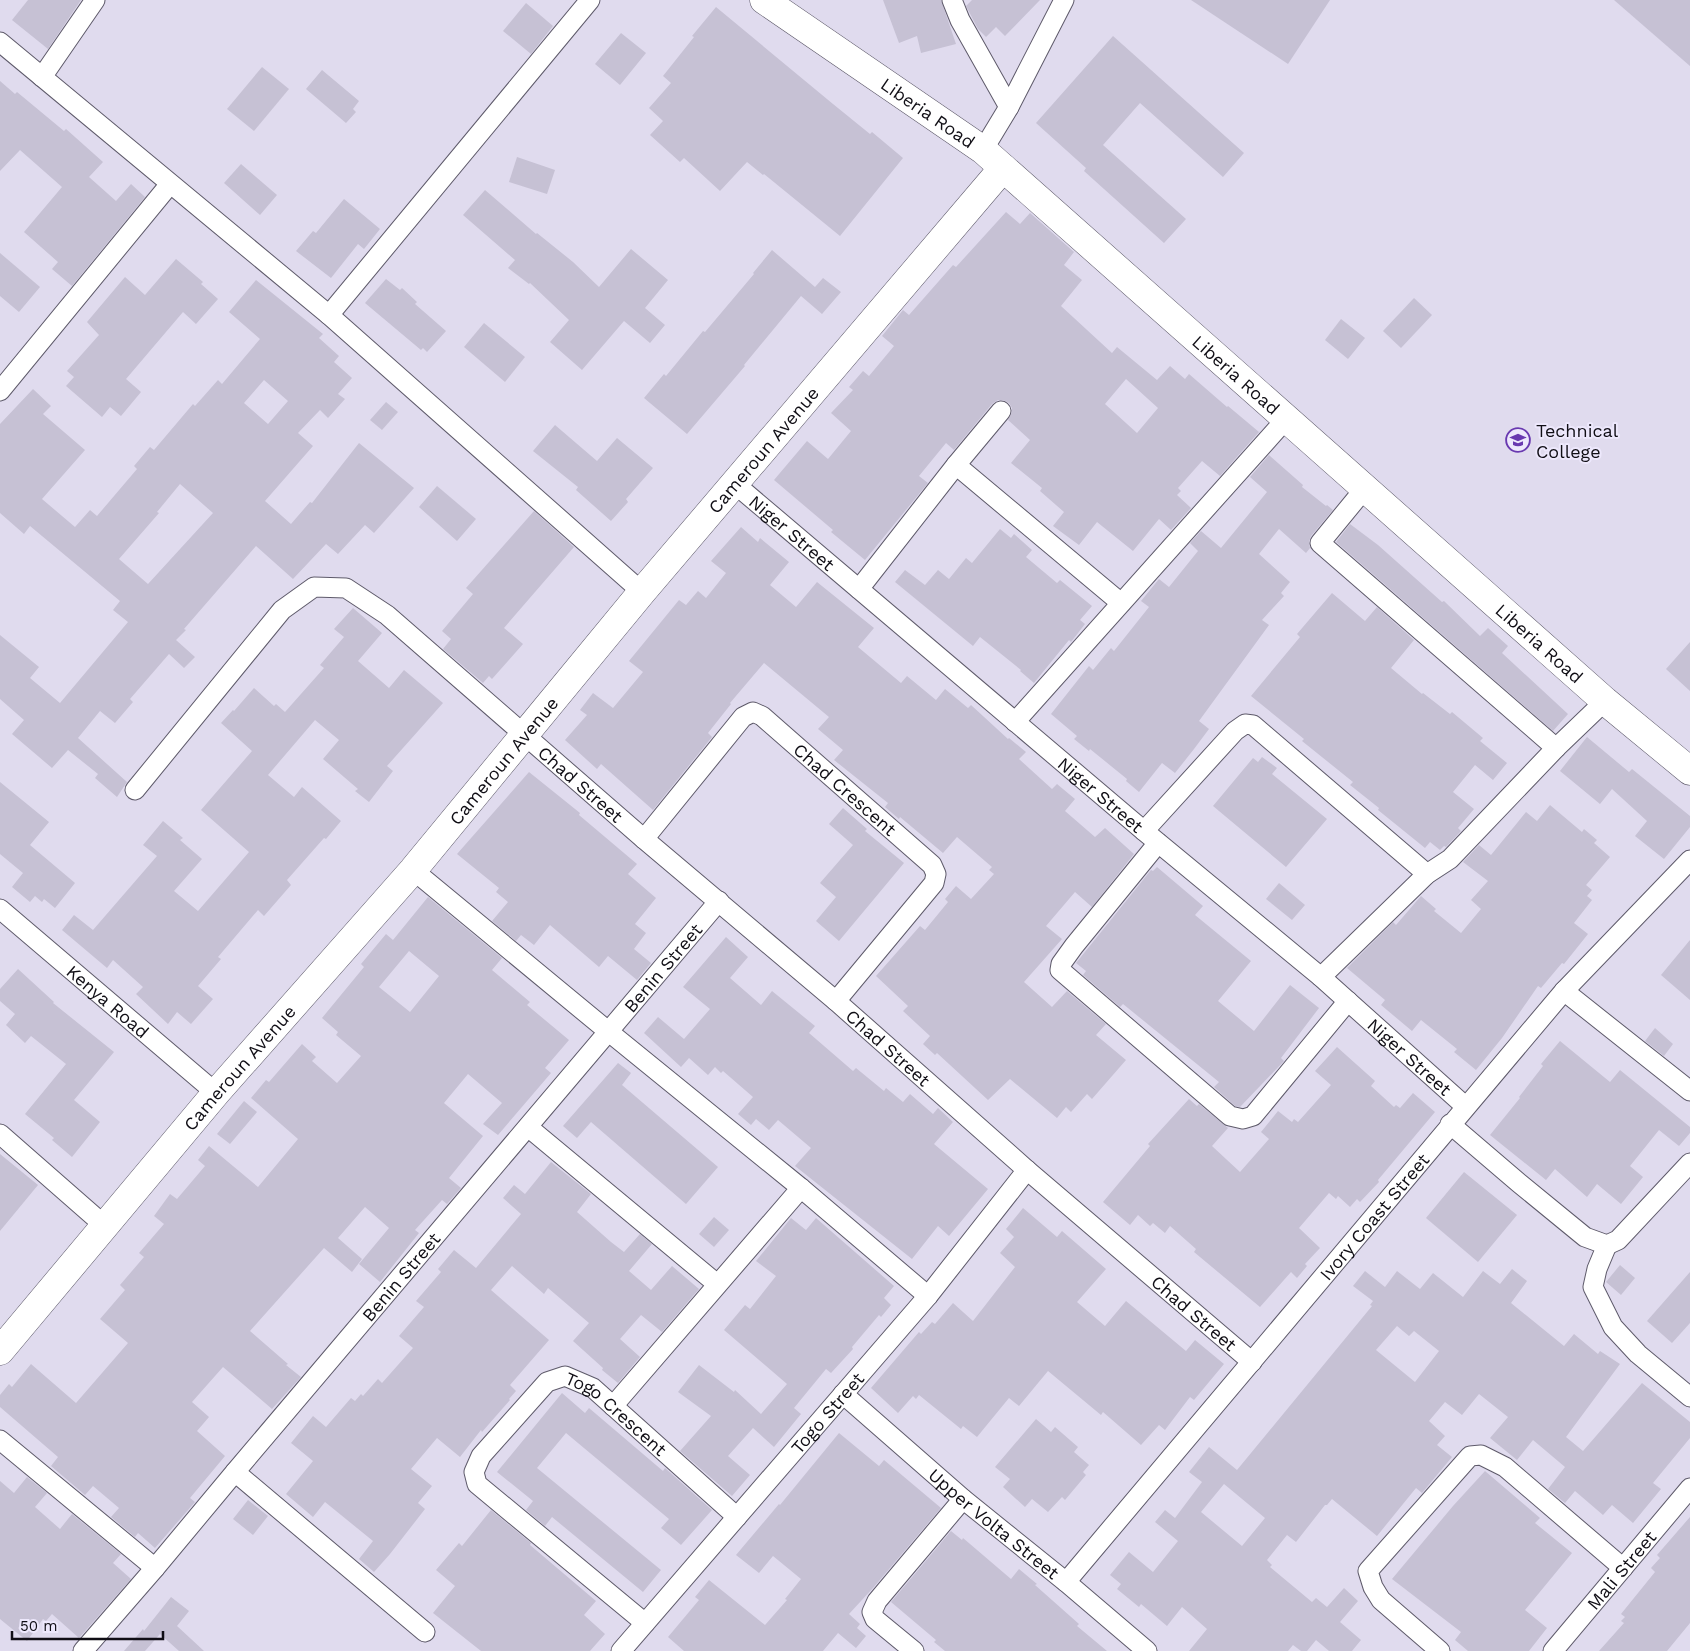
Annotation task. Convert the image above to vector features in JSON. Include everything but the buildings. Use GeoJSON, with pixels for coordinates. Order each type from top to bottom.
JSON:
{"type":"FeatureCollection","features":[{"type":"Feature","properties":{"kind":"street"},"geometry":{"type":"LineString","coordinates":[[42,77],[95,0]]}},
{"type":"Feature","properties":{"kind":"street"},"geometry":{"type":"LineString","coordinates":[[329,315],[590,0]]}},
{"type":"Feature","properties":{"kind":"street","name":"Liberia Road"},"geometry":{"type":"LineString","coordinates":[[764,0],[993,159],[1605,700],[1690,771]]}},
{"type":"Feature","properties":{"kind":"street"},"geometry":{"type":"LineString","coordinates":[[952,0],[960,20],[1009,107]]}},
{"type":"Feature","properties":{"kind":"street"},"geometry":{"type":"LineString","coordinates":[[993,159],[1009,107],[1064,0]]}},
{"type":"Feature","properties":{"kind":"street"},"geometry":{"type":"LineString","coordinates":[[0,42],[329,315],[642,592]]}},
{"type":"Feature","properties":{"kind":"street","name":"Cameroun Avenue"},"geometry":{"type":"LineString","coordinates":[[0,1351],[216,1093],[413,870],[523,734],[735,484],[993,159]]}},
{"type":"Feature","properties":{"kind":"street"},"geometry":{"type":"LineString","coordinates":[[0,391],[170,184]]}},
{"type":"Feature","properties":{"kind":"street"},"geometry":{"type":"LineString","coordinates":[[859,589],[956,465],[1001,411]]}},
{"type":"Feature","properties":{"kind":"street"},"geometry":{"type":"LineString","coordinates":[[1015,722],[1286,419]]}},
{"type":"Feature","properties":{"kind":"street"},"geometry":{"type":"LineString","coordinates":[[956,465],[1121,603]]}},
{"type":"Feature","properties":{"kind":"street","name":"Niger Street"},"geometry":{"type":"LineString","coordinates":[[735,484],[1151,837],[1321,977],[1465,1106]]}},
{"type":"Feature","properties":{"kind":"street"},"geometry":{"type":"LineString","coordinates":[[1366,487],[1320,543],[1556,748]]}},
{"type":"Feature","properties":{"kind":"street","name":"Chad Street"},"geometry":{"type":"LineString","coordinates":[[135,790],[282,610],[314,587],[346,588],[387,615],[644,839],[836,1001],[1027,1170],[1252,1362]]}},
{"type":"Feature","properties":{"kind":"street"},"geometry":{"type":"LineString","coordinates":[[1321,977],[1428,874],[1450,859],[1556,748],[1605,700]]}},
{"type":"Feature","properties":{"kind":"street","name":"Chad Crescent"},"geometry":{"type":"LineString","coordinates":[[644,839],[743,717],[754,712],[762,716],[932,864],[936,874],[934,883],[836,1001]]}},
{"type":"Feature","properties":{"kind":"street"},"geometry":{"type":"LineString","coordinates":[[1348,1001],[1254,1116],[1243,1119],[1230,1116],[1060,970],[1061,964],[1151,837],[1235,731],[1245,724],[1253,725],[1428,874]]}},
{"type":"Feature","properties":{"kind":"street","name":"Ivory Coast Street"},"geometry":{"type":"LineString","coordinates":[[1066,1582],[1465,1106],[1564,991],[1690,860]]}},
{"type":"Feature","properties":{"kind":"street"},"geometry":{"type":"LineString","coordinates":[[413,870],[801,1188],[928,1296]]}},
{"type":"Feature","properties":{"kind":"street","name":"Benin Street"},"geometry":{"type":"LineString","coordinates":[[83,1651],[719,901]]}},
{"type":"Feature","properties":{"kind":"street","name":"Kenya Road"},"geometry":{"type":"LineString","coordinates":[[0,909],[216,1093]]}},
{"type":"Feature","properties":{"kind":"street"},"geometry":{"type":"LineString","coordinates":[[1564,991],[1690,1091]]}},
{"type":"Feature","properties":{"kind":"street"},"geometry":{"type":"LineString","coordinates":[[1450,1124],[1585,1238],[1607,1245],[1618,1240],[1690,1163]]}},
{"type":"Feature","properties":{"kind":"street"},"geometry":{"type":"LineString","coordinates":[[528,1127],[717,1284]]}},
{"type":"Feature","properties":{"kind":"street"},"geometry":{"type":"LineString","coordinates":[[0,1134],[105,1226]]}},
{"type":"Feature","properties":{"kind":"street","name":"Togo Street"},"geometry":{"type":"LineString","coordinates":[[623,1650],[928,1296],[1027,1170]]}},
{"type":"Feature","properties":{"kind":"street"},"geometry":{"type":"LineString","coordinates":[[613,1406],[801,1188]]}},
{"type":"Feature","properties":{"kind":"street"},"geometry":{"type":"LineString","coordinates":[[1607,1245],[1597,1269],[1593,1287],[1613,1327],[1638,1354],[1690,1397]]}},
{"type":"Feature","properties":{"kind":"street","name":"Togo Crescent"},"geometry":{"type":"LineString","coordinates":[[645,1623],[477,1484],[474,1472],[481,1456],[547,1382],[565,1376],[593,1388],[737,1517]]}},
{"type":"Feature","properties":{"kind":"street","name":"Upper Volta Street"},"geometry":{"type":"LineString","coordinates":[[843,1394],[963,1499],[1066,1582],[1147,1651]]}},
{"type":"Feature","properties":{"kind":"street"},"geometry":{"type":"LineString","coordinates":[[0,1440],[155,1568]]}},
{"type":"Feature","properties":{"kind":"street"},"geometry":{"type":"LineString","coordinates":[[1440,1651],[1381,1600],[1373,1587],[1368,1571],[1470,1456],[1481,1455],[1505,1467],[1623,1568]]}},
{"type":"Feature","properties":{"kind":"street"},"geometry":{"type":"LineString","coordinates":[[235,1472],[425,1632]]}},
{"type":"Feature","properties":{"kind":"street","name":"Mali Street"},"geometry":{"type":"LineString","coordinates":[[1553,1651],[1623,1568],[1687,1498]]}},
{"type":"Feature","properties":{"kind":"street"},"geometry":{"type":"LineString","coordinates":[[914,1651],[875,1620],[872,1612],[877,1601],[963,1499]]}},
{"type":"Feature","properties":{"kind":"place","name":"Technical College"},"geometry":{"type":"Point","coordinates":[1518,440]}}]}
